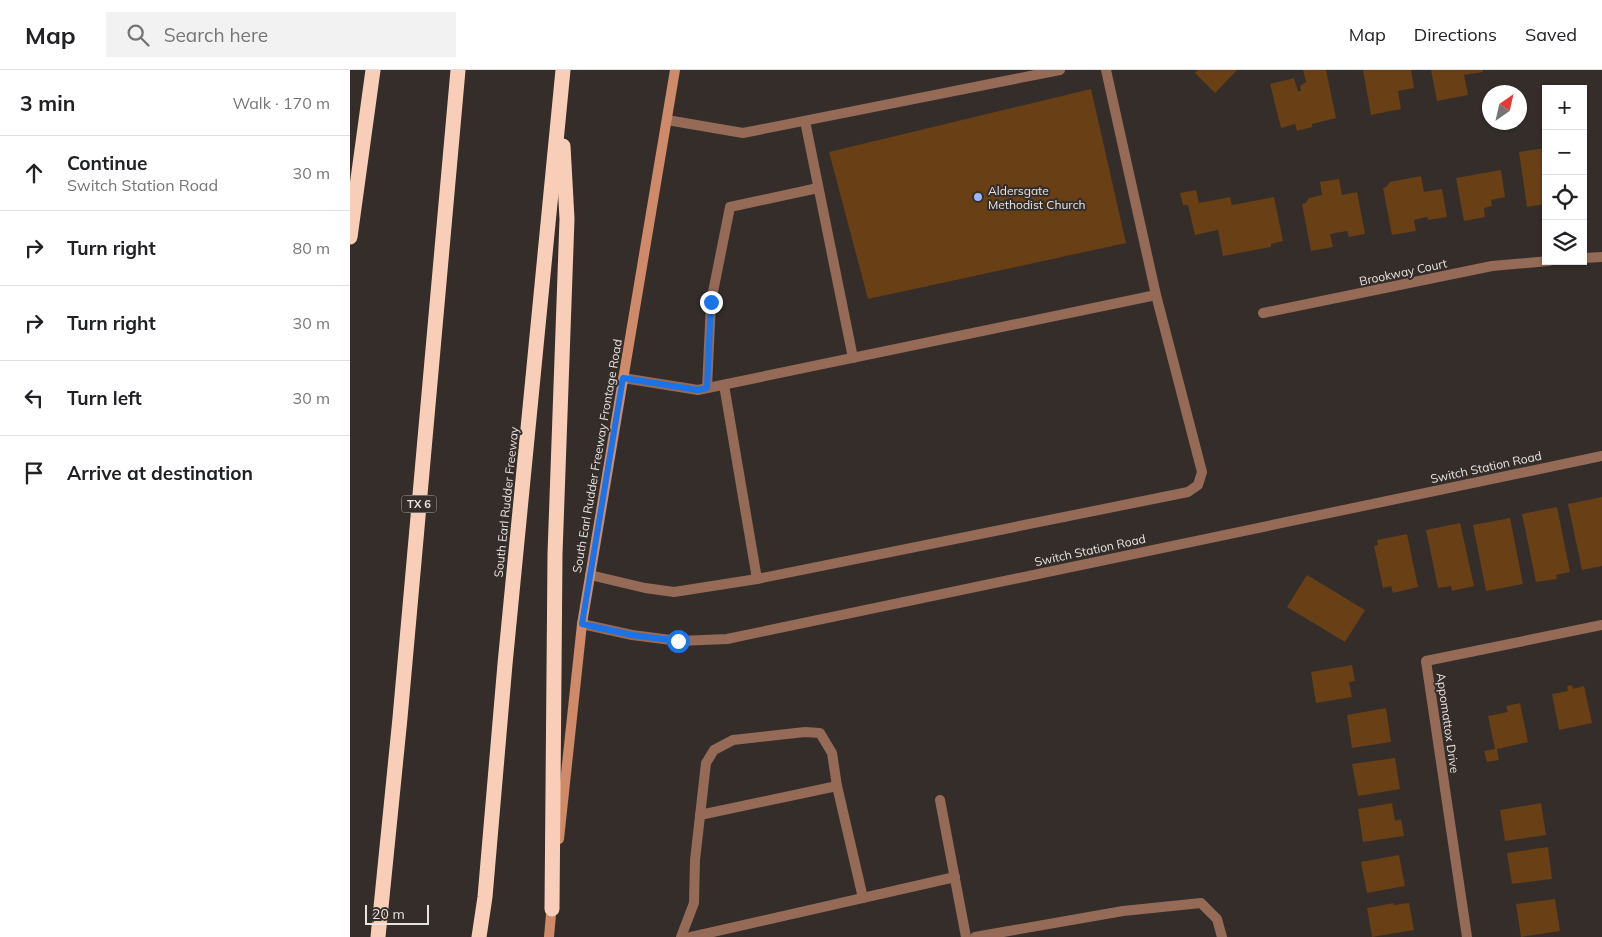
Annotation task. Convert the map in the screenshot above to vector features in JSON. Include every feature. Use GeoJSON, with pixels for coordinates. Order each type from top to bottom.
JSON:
{"type":"FeatureCollection","features":[{"type":"Feature","properties":{"kind":"highway"},"geometry":{"type":"LineString","coordinates":[[350,237],[373,70]]}},
{"type":"Feature","properties":{"kind":"highway","name":"TX 6"},"geometry":{"type":"LineString","coordinates":[[378,937],[400,718],[458,70]]}},
{"type":"Feature","properties":{"kind":"highway","name":"South Earl Rudder Freeway"},"geometry":{"type":"LineString","coordinates":[[479,937],[485,897],[505,664],[563,70]]}},
{"type":"Feature","properties":{"kind":"highway"},"geometry":{"type":"LineString","coordinates":[[552,909],[555,554],[567,219],[561,98]]}},
{"type":"Feature","properties":{"kind":"main road","name":"South Earl Rudder Freeway Frontage Road"},"geometry":{"type":"LineString","coordinates":[[549,937],[582,624],[675,70]]}},
{"type":"Feature","properties":{"kind":"street"},"geometry":{"type":"LineString","coordinates":[[667,120],[743,133],[1060,70]]}},
{"type":"Feature","properties":{"kind":"street"},"geometry":{"type":"LineString","coordinates":[[590,575],[645,588],[674,592],[757,579],[1188,492],[1198,485],[1202,472],[1156,295],[1106,70]]}},
{"type":"Feature","properties":{"kind":"street"},"geometry":{"type":"LineString","coordinates":[[805,121],[853,358]]}},
{"type":"Feature","properties":{"kind":"street"},"geometry":{"type":"LineString","coordinates":[[707,388],[711,302],[730,208],[818,188]]}},
{"type":"Feature","properties":{"kind":"street"},"geometry":{"type":"LineString","coordinates":[[1587,258],[1602,257]]}},
{"type":"Feature","properties":{"kind":"street","name":"Brookway Court"},"geometry":{"type":"LineString","coordinates":[[1263,313],[1492,266],[1542,262]]}},
{"type":"Feature","properties":{"kind":"street"},"geometry":{"type":"LineString","coordinates":[[623,378],[698,390],[1156,295]]}},
{"type":"Feature","properties":{"kind":"street"},"geometry":{"type":"LineString","coordinates":[[724,385],[757,579]]}},
{"type":"Feature","properties":{"kind":"street","name":"Switch Station Road"},"geometry":{"type":"LineString","coordinates":[[582,624],[632,635],[678,641],[727,639],[1602,456]]}},
{"type":"Feature","properties":{"kind":"street","name":"Appomattox Drive"},"geometry":{"type":"LineString","coordinates":[[1467,937],[1426,661],[1602,625]]}},
{"type":"Feature","properties":{"kind":"street"},"geometry":{"type":"LineString","coordinates":[[681,937],[694,903],[695,860],[706,763],[714,750],[733,740],[805,732],[820,733],[832,752],[837,786],[863,898]]}},
{"type":"Feature","properties":{"kind":"street"},"geometry":{"type":"LineString","coordinates":[[700,815],[837,786]]}},
{"type":"Feature","properties":{"kind":"street"},"geometry":{"type":"LineString","coordinates":[[940,800],[966,937]]}},
{"type":"Feature","properties":{"kind":"street"},"geometry":{"type":"LineString","coordinates":[[691,937],[955,877]]}},
{"type":"Feature","properties":{"kind":"street"},"geometry":{"type":"LineString","coordinates":[[975,937],[1123,911],[1201,903],[1217,919],[1222,937]]}},
{"type":"Feature","properties":{"kind":"building"},"geometry":{"type":"Polygon","coordinates":[[[1198,70],[1237,70],[1215,93],[1195,73],[1198,70]]]}},
{"type":"Feature","properties":{"kind":"building"},"geometry":{"type":"Polygon","coordinates":[[[1303,70],[1326,70],[1336,118],[1312,124],[1312,127],[1297,131],[1295,124],[1281,128],[1270,84],[1294,78],[1298,91],[1301,91],[1300,86],[1306,82],[1303,70]]]}},
{"type":"Feature","properties":{"kind":"building"},"geometry":{"type":"Polygon","coordinates":[[[1363,70],[1411,70],[1414,88],[1398,91],[1401,109],[1371,115],[1363,70]]]}},
{"type":"Feature","properties":{"kind":"building"},"geometry":{"type":"Polygon","coordinates":[[[1431,70],[1483,70],[1483,72],[1464,75],[1468,95],[1437,101],[1431,70]]]}},
{"type":"Feature","properties":{"kind":"building","name":"Aldersgate Methodist Church"},"geometry":{"type":"Polygon","coordinates":[[[1091,89],[1126,243],[868,299],[829,152],[1091,89]]]}},
{"type":"Feature","properties":{"kind":"building"},"geometry":{"type":"Polygon","coordinates":[[[1542,149],[1542,205],[1527,207],[1519,152],[1542,149]]]}},
{"type":"Feature","properties":{"kind":"building"},"geometry":{"type":"Polygon","coordinates":[[[1501,170],[1505,197],[1491,200],[1492,206],[1484,208],[1485,217],[1464,221],[1456,178],[1501,170]]]}},
{"type":"Feature","properties":{"kind":"building"},"geometry":{"type":"Polygon","coordinates":[[[1421,176],[1424,192],[1442,189],[1447,217],[1428,220],[1427,217],[1414,220],[1416,231],[1392,235],[1383,188],[1390,182],[1421,176]]]}},
{"type":"Feature","properties":{"kind":"building"},"geometry":{"type":"Polygon","coordinates":[[[1339,179],[1342,195],[1357,192],[1365,234],[1349,237],[1347,231],[1330,234],[1333,247],[1311,251],[1302,204],[1306,203],[1309,198],[1322,195],[1320,182],[1339,179]]]}},
{"type":"Feature","properties":{"kind":"building"},"geometry":{"type":"Polygon","coordinates":[[[1196,190],[1199,203],[1230,197],[1232,205],[1274,197],[1283,241],[1271,244],[1271,247],[1223,256],[1218,230],[1195,235],[1188,205],[1183,205],[1180,193],[1196,190]]]}},
{"type":"Feature","properties":{"kind":"building"},"geometry":{"type":"Polygon","coordinates":[[[1602,497],[1602,566],[1582,570],[1568,504],[1602,497]]]}},
{"type":"Feature","properties":{"kind":"building"},"geometry":{"type":"Polygon","coordinates":[[[1557,507],[1570,572],[1556,575],[1557,579],[1536,582],[1522,514],[1557,507]]]}},
{"type":"Feature","properties":{"kind":"building"},"geometry":{"type":"Polygon","coordinates":[[[1510,518],[1523,584],[1486,591],[1473,525],[1510,518]]]}},
{"type":"Feature","properties":{"kind":"building"},"geometry":{"type":"Polygon","coordinates":[[[1460,523],[1474,586],[1452,591],[1451,586],[1438,588],[1426,530],[1460,523]]]}},
{"type":"Feature","properties":{"kind":"building"},"geometry":{"type":"Polygon","coordinates":[[[1407,534],[1418,587],[1393,593],[1391,586],[1383,588],[1374,546],[1378,545],[1377,540],[1407,534]]]}},
{"type":"Feature","properties":{"kind":"building"},"geometry":{"type":"Polygon","coordinates":[[[1307,575],[1365,610],[1345,642],[1287,607],[1307,575]]]}},
{"type":"Feature","properties":{"kind":"building"},"geometry":{"type":"Polygon","coordinates":[[[1352,665],[1355,681],[1349,682],[1352,697],[1316,703],[1311,672],[1352,665]]]}},
{"type":"Feature","properties":{"kind":"building"},"geometry":{"type":"Polygon","coordinates":[[[1572,685],[1573,689],[1584,686],[1592,723],[1559,730],[1552,694],[1568,691],[1567,686],[1572,685]]]}},
{"type":"Feature","properties":{"kind":"building"},"geometry":{"type":"Polygon","coordinates":[[[1520,703],[1528,742],[1497,749],[1499,760],[1487,762],[1484,751],[1495,749],[1488,716],[1508,712],[1506,706],[1520,703]]]}},
{"type":"Feature","properties":{"kind":"building"},"geometry":{"type":"Polygon","coordinates":[[[1386,708],[1391,742],[1352,748],[1347,715],[1386,708]]]}},
{"type":"Feature","properties":{"kind":"building"},"geometry":{"type":"Polygon","coordinates":[[[1395,758],[1400,789],[1358,796],[1352,764],[1395,758]]]}},
{"type":"Feature","properties":{"kind":"building"},"geometry":{"type":"Polygon","coordinates":[[[1392,803],[1395,821],[1401,819],[1404,836],[1363,842],[1358,809],[1392,803]]]}},
{"type":"Feature","properties":{"kind":"building"},"geometry":{"type":"Polygon","coordinates":[[[1541,803],[1546,835],[1505,841],[1500,810],[1541,803]]]}},
{"type":"Feature","properties":{"kind":"building"},"geometry":{"type":"Polygon","coordinates":[[[1548,847],[1552,879],[1512,884],[1507,853],[1548,847]]]}},
{"type":"Feature","properties":{"kind":"building"},"geometry":{"type":"Polygon","coordinates":[[[1399,855],[1405,886],[1367,893],[1361,862],[1399,855]]]}},
{"type":"Feature","properties":{"kind":"building"},"geometry":{"type":"Polygon","coordinates":[[[1555,899],[1560,931],[1521,937],[1516,904],[1555,899]]]}},
{"type":"Feature","properties":{"kind":"building"},"geometry":{"type":"Polygon","coordinates":[[[1394,903],[1394,905],[1409,903],[1414,930],[1372,937],[1367,908],[1394,903]]]}},
{"type":"Feature","properties":{"kind":"place","name":"Aldersgate Methodist Church"},"geometry":{"type":"Point","coordinates":[978,197]}},
{"type":"Feature","properties":{"kind":"route"},"geometry":{"type":"LineString","coordinates":[[678,641],[632,635],[582,624],[623,378],[698,390],[707,388],[711,302]]}}]}
